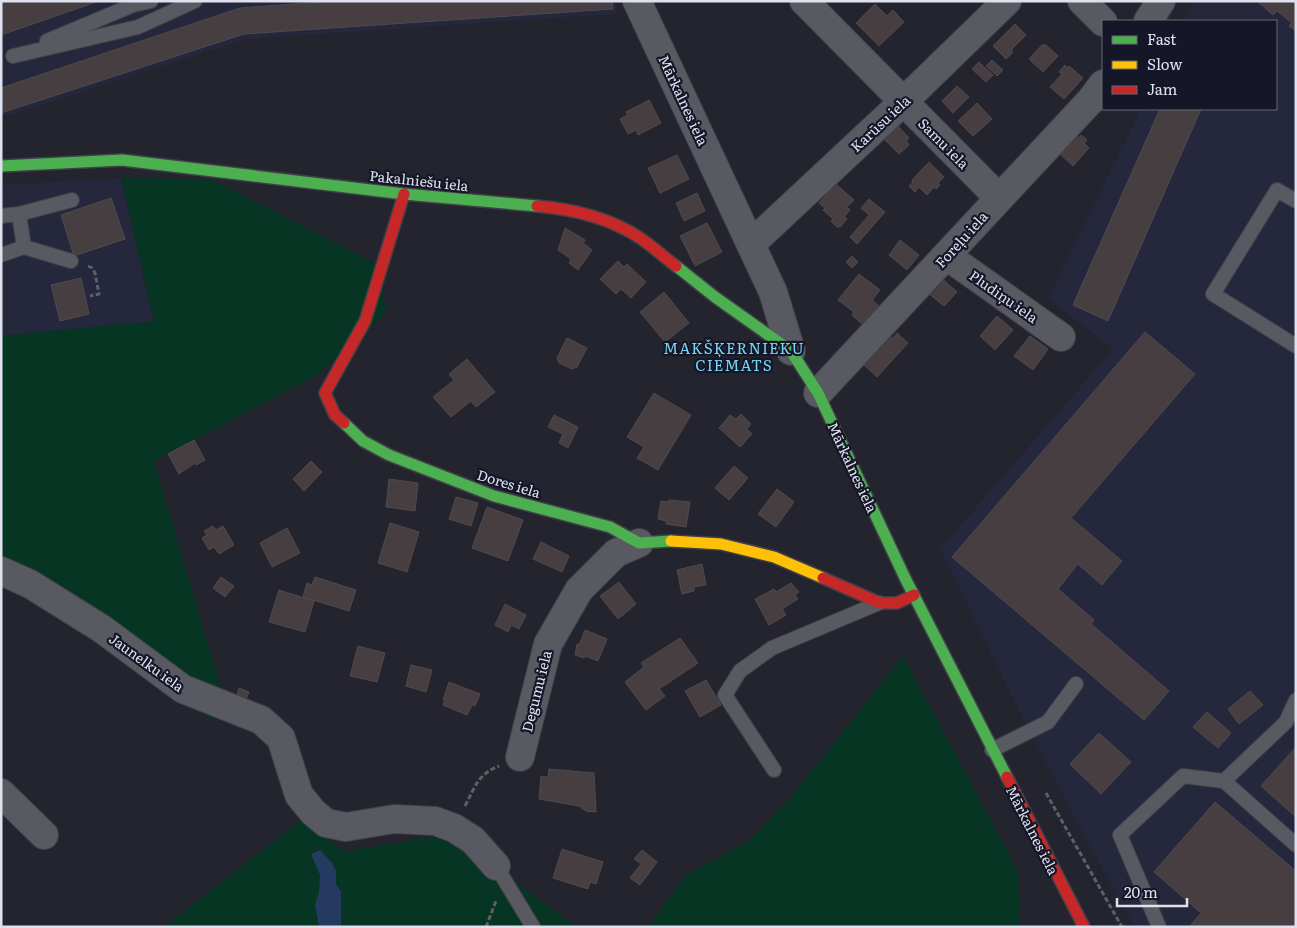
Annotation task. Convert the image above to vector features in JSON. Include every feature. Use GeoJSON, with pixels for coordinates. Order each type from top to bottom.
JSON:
{"type":"FeatureCollection","features":[{"type":"Feature","properties":{"kind":"street","name":"Mārkalnes iela"},"geometry":{"type":"LineString","coordinates":[[637,1],[773,292],[792,351],[818,393],[914,595],[1084,927]]}},
{"type":"Feature","properties":{"kind":"street","name":"Samu iela"},"geometry":{"type":"LineString","coordinates":[[804,1],[999,198]]}},
{"type":"Feature","properties":{"kind":"street","name":"Karūsu iela"},"geometry":{"type":"LineString","coordinates":[[751,244],[903,102],[1007,1]]}},
{"type":"Feature","properties":{"kind":"street"},"geometry":{"type":"LineString","coordinates":[[1082,1],[1102,21]]}},
{"type":"Feature","properties":{"kind":"street"},"geometry":{"type":"LineString","coordinates":[[1149,20],[1161,1]]}},
{"type":"Feature","properties":{"kind":"street","name":"Foreļu iela"},"geometry":{"type":"LineString","coordinates":[[818,393],[1091,100],[1102,85]]}},
{"type":"Feature","properties":{"kind":"street","name":"Pakalniešu iela"},"geometry":{"type":"LineString","coordinates":[[1,166],[122,160],[404,194],[558,208],[599,218],[639,236],[715,297],[792,351]]}},
{"type":"Feature","properties":{"kind":"street","name":"Dores iela"},"geometry":{"type":"LineString","coordinates":[[404,194],[365,321],[326,393],[335,415],[363,441],[389,455],[494,496],[610,527],[639,543]]}},
{"type":"Feature","properties":{"kind":"street","name":"Pludiņu iela"},"geometry":{"type":"LineString","coordinates":[[947,256],[1061,337]]}},
{"type":"Feature","properties":{"kind":"street"},"geometry":{"type":"LineString","coordinates":[[639,543],[667,541],[721,544],[774,558],[880,602],[896,603],[914,595]]}},
{"type":"Feature","properties":{"kind":"street","name":"Degumu iela"},"geometry":{"type":"LineString","coordinates":[[520,757],[548,644],[579,590],[616,553],[639,543]]}},
{"type":"Feature","properties":{"kind":"street","name":"Jaunelku iela"},"geometry":{"type":"LineString","coordinates":[[1,571],[30,584],[102,629],[183,690],[261,720],[280,738],[299,795],[313,812],[326,823],[346,827],[394,819],[435,821],[454,828],[473,840],[496,866]]}},
{"type":"Feature","properties":{"kind":"street"},"geometry":{"type":"LineString","coordinates":[[1,793],[44,835]]}},
{"type":"Feature","properties":{"kind":"lane"},"geometry":{"type":"LineString","coordinates":[[7,58],[133,5],[152,1]]}},
{"type":"Feature","properties":{"kind":"lane"},"geometry":{"type":"LineString","coordinates":[[7,58],[138,26],[195,1]]}},
{"type":"Feature","properties":{"kind":"lane"},"geometry":{"type":"LineString","coordinates":[[1296,201],[1276,190],[1213,294],[1296,346]]}},
{"type":"Feature","properties":{"kind":"lane"},"geometry":{"type":"LineString","coordinates":[[1,216],[19,214],[72,200]]}},
{"type":"Feature","properties":{"kind":"lane"},"geometry":{"type":"LineString","coordinates":[[19,214],[24,247]]}},
{"type":"Feature","properties":{"kind":"lane"},"geometry":{"type":"LineString","coordinates":[[1,255],[24,247],[71,261]]}},
{"type":"Feature","properties":{"kind":"lane"},"geometry":{"type":"LineString","coordinates":[[774,770],[725,695],[740,671],[772,648],[880,602]]}},
{"type":"Feature","properties":{"kind":"lane"},"geometry":{"type":"LineString","coordinates":[[992,750],[1048,722],[1076,684]]}},
{"type":"Feature","properties":{"kind":"lane"},"geometry":{"type":"LineString","coordinates":[[1224,781],[1286,722],[1296,700]]}},
{"type":"Feature","properties":{"kind":"lane"},"geometry":{"type":"LineString","coordinates":[[1158,927],[1120,835],[1183,776],[1224,781],[1296,845]]}},
{"type":"Feature","properties":{"kind":"lane"},"geometry":{"type":"LineString","coordinates":[[496,866],[533,927]]}},
{"type":"Feature","properties":{"kind":"path"},"geometry":{"type":"LineString","coordinates":[[90,296],[99,294],[95,273],[92,268]]}},
{"type":"Feature","properties":{"kind":"path"},"geometry":{"type":"LineString","coordinates":[[454,828],[480,778],[488,771],[520,757]]}},
{"type":"Feature","properties":{"kind":"path"},"geometry":{"type":"LineString","coordinates":[[1046,792],[1122,927]]}},
{"type":"Feature","properties":{"kind":"shaded area"},"geometry":{"type":"Polygon","coordinates":[[[1,1],[615,1],[617,14],[246,39],[1,118],[1,1]]]}},
{"type":"Feature","properties":{"kind":"shaded area"},"geometry":{"type":"Polygon","coordinates":[[[1194,1],[1296,1],[1296,927],[1135,927],[1029,731],[940,549],[1113,349],[1048,298],[1141,110],[1277,110],[1277,20],[1184,20],[1194,1]]]}},
{"type":"Feature","properties":{"kind":"shaded area"},"geometry":{"type":"Polygon","coordinates":[[[121,178],[154,322],[1,336],[1,185],[121,178]]]}},
{"type":"Feature","properties":{"kind":"shaded area"},"geometry":{"type":"Polygon","coordinates":[[[320,850],[332,863],[336,871],[336,884],[341,892],[341,927],[319,927],[315,905],[319,892],[320,875],[311,854],[320,850]]]}},
{"type":"Feature","properties":{"kind":"green space"},"geometry":{"type":"Polygon","coordinates":[[[121,178],[211,179],[375,263],[387,312],[317,375],[154,461],[221,689],[211,719],[1,582],[1,336],[154,321],[121,178]]]}},
{"type":"Feature","properties":{"kind":"green space"},"geometry":{"type":"Polygon","coordinates":[[[903,656],[1018,871],[1020,922],[1022,927],[648,927],[686,875],[750,840],[792,796],[903,656]]]}},
{"type":"Feature","properties":{"kind":"green space"},"geometry":{"type":"Polygon","coordinates":[[[302,819],[344,852],[445,836],[503,873],[577,927],[164,927],[302,819]]]}},
{"type":"Feature","properties":{"kind":"building"},"geometry":{"type":"Polygon","coordinates":[[[1,1],[99,1],[1,35],[1,1]]]}},
{"type":"Feature","properties":{"kind":"building"},"geometry":{"type":"Polygon","coordinates":[[[335,1],[612,1],[613,9],[244,34],[1,113],[1,88],[240,8],[335,1]]]}},
{"type":"Feature","properties":{"kind":"building"},"geometry":{"type":"Polygon","coordinates":[[[1257,1],[1296,1],[1296,31],[1289,26],[1292,23],[1277,11],[1273,15],[1257,1]]]}},
{"type":"Feature","properties":{"kind":"building"},"geometry":{"type":"Polygon","coordinates":[[[875,4],[887,16],[893,10],[904,22],[879,46],[856,23],[875,4]]]}},
{"type":"Feature","properties":{"kind":"building"},"geometry":{"type":"Polygon","coordinates":[[[1015,24],[1026,35],[1011,50],[1013,52],[1006,59],[993,46],[1015,24]]]}},
{"type":"Feature","properties":{"kind":"building"},"geometry":{"type":"Polygon","coordinates":[[[1042,45],[1046,45],[1058,56],[1043,72],[1029,59],[1042,45]]]}},
{"type":"Feature","properties":{"kind":"building"},"geometry":{"type":"Polygon","coordinates":[[[992,60],[1003,70],[997,76],[986,66],[992,60]]]}},
{"type":"Feature","properties":{"kind":"building"},"geometry":{"type":"Polygon","coordinates":[[[979,62],[993,75],[986,82],[972,69],[979,62]]]}},
{"type":"Feature","properties":{"kind":"building"},"geometry":{"type":"Polygon","coordinates":[[[1065,65],[1067,68],[1069,66],[1083,78],[1064,99],[1050,87],[1062,74],[1059,72],[1065,65]]]}},
{"type":"Feature","properties":{"kind":"building"},"geometry":{"type":"Polygon","coordinates":[[[957,86],[969,97],[953,113],[942,101],[957,86]]]}},
{"type":"Feature","properties":{"kind":"building"},"geometry":{"type":"Polygon","coordinates":[[[649,100],[661,123],[638,135],[636,130],[628,134],[620,119],[628,115],[626,112],[649,100]]]}},
{"type":"Feature","properties":{"kind":"building"},"geometry":{"type":"Polygon","coordinates":[[[977,103],[992,119],[973,136],[958,121],[977,103]]]}},
{"type":"Feature","properties":{"kind":"building"},"geometry":{"type":"Polygon","coordinates":[[[1160,110],[1201,110],[1108,321],[1073,305],[1160,110]]]}},
{"type":"Feature","properties":{"kind":"building"},"geometry":{"type":"Polygon","coordinates":[[[898,126],[909,138],[906,140],[909,145],[899,154],[884,139],[898,126]]]}},
{"type":"Feature","properties":{"kind":"building"},"geometry":{"type":"Polygon","coordinates":[[[1075,135],[1079,138],[1081,135],[1087,140],[1084,143],[1089,148],[1073,166],[1059,153],[1075,135]]]}},
{"type":"Feature","properties":{"kind":"building"},"geometry":{"type":"Polygon","coordinates":[[[677,155],[689,179],[660,193],[648,168],[677,155]]]}},
{"type":"Feature","properties":{"kind":"building"},"geometry":{"type":"Polygon","coordinates":[[[929,162],[944,177],[938,183],[940,185],[936,189],[934,187],[927,195],[919,187],[915,192],[909,186],[913,182],[912,180],[929,162]]]}},
{"type":"Feature","properties":{"kind":"building"},"geometry":{"type":"Polygon","coordinates":[[[836,184],[854,200],[847,207],[850,210],[844,217],[847,219],[840,227],[837,227],[831,221],[833,219],[823,210],[825,208],[819,203],[836,184]]]}},
{"type":"Feature","properties":{"kind":"building"},"geometry":{"type":"Polygon","coordinates":[[[697,193],[705,211],[684,221],[676,203],[697,193]]]}},
{"type":"Feature","properties":{"kind":"building"},"geometry":{"type":"Polygon","coordinates":[[[111,198],[125,239],[74,256],[61,215],[111,198]]]}},
{"type":"Feature","properties":{"kind":"building"},"geometry":{"type":"Polygon","coordinates":[[[869,199],[885,212],[857,244],[850,237],[869,215],[861,208],[869,199]]]}},
{"type":"Feature","properties":{"kind":"building"},"geometry":{"type":"Polygon","coordinates":[[[707,223],[722,252],[695,266],[680,236],[707,223]]]}},
{"type":"Feature","properties":{"kind":"building"},"geometry":{"type":"Polygon","coordinates":[[[565,228],[585,240],[583,243],[592,250],[578,270],[569,263],[571,259],[558,250],[565,228]]]}},
{"type":"Feature","properties":{"kind":"building"},"geometry":{"type":"Polygon","coordinates":[[[900,240],[919,255],[907,270],[889,255],[900,240]]]}},
{"type":"Feature","properties":{"kind":"building"},"geometry":{"type":"Polygon","coordinates":[[[852,256],[858,262],[852,268],[846,262],[852,256]]]}},
{"type":"Feature","properties":{"kind":"building"},"geometry":{"type":"Polygon","coordinates":[[[618,261],[624,267],[627,264],[646,282],[631,298],[621,289],[616,294],[600,279],[618,261]]]}},
{"type":"Feature","properties":{"kind":"building"},"geometry":{"type":"Polygon","coordinates":[[[859,274],[880,290],[872,300],[879,306],[863,325],[852,315],[854,312],[838,300],[859,274]]]}},
{"type":"Feature","properties":{"kind":"building"},"geometry":{"type":"Polygon","coordinates":[[[940,277],[957,292],[944,306],[927,292],[940,277]]]}},
{"type":"Feature","properties":{"kind":"building"},"geometry":{"type":"Polygon","coordinates":[[[81,278],[89,314],[60,321],[51,285],[81,278]]]}},
{"type":"Feature","properties":{"kind":"building"},"geometry":{"type":"Polygon","coordinates":[[[664,292],[689,323],[665,342],[640,312],[664,292]]]}},
{"type":"Feature","properties":{"kind":"building"},"geometry":{"type":"Polygon","coordinates":[[[997,316],[1013,330],[995,350],[980,336],[997,316]]]}},
{"type":"Feature","properties":{"kind":"building"},"geometry":{"type":"Polygon","coordinates":[[[1145,332],[1195,374],[1071,518],[1122,561],[1102,585],[1078,564],[1058,589],[1094,620],[1091,624],[1169,691],[1144,720],[952,557],[1145,332]]]}},
{"type":"Feature","properties":{"kind":"building"},"geometry":{"type":"Polygon","coordinates":[[[897,333],[908,343],[877,377],[862,363],[888,335],[892,339],[897,333]]]}},
{"type":"Feature","properties":{"kind":"building"},"geometry":{"type":"Polygon","coordinates":[[[1030,336],[1048,349],[1033,370],[1014,356],[1030,336]]]}},
{"type":"Feature","properties":{"kind":"building"},"geometry":{"type":"Polygon","coordinates":[[[567,338],[587,348],[577,367],[572,369],[559,363],[557,358],[567,338]]]}},
{"type":"Feature","properties":{"kind":"building"},"geometry":{"type":"Polygon","coordinates":[[[467,359],[495,392],[476,407],[471,401],[451,417],[433,397],[454,380],[449,374],[467,359]]]}},
{"type":"Feature","properties":{"kind":"building"},"geometry":{"type":"Polygon","coordinates":[[[654,393],[691,415],[658,470],[637,458],[644,447],[627,437],[654,393]]]}},
{"type":"Feature","properties":{"kind":"building"},"geometry":{"type":"Polygon","coordinates":[[[741,414],[751,424],[747,429],[752,434],[740,447],[719,428],[730,415],[736,419],[741,414]]]}},
{"type":"Feature","properties":{"kind":"building"},"geometry":{"type":"Polygon","coordinates":[[[554,415],[578,427],[568,448],[559,443],[563,434],[548,427],[554,415]]]}},
{"type":"Feature","properties":{"kind":"building"},"geometry":{"type":"Polygon","coordinates":[[[194,440],[205,460],[196,465],[195,463],[179,474],[168,454],[194,440]]]}},
{"type":"Feature","properties":{"kind":"building"},"geometry":{"type":"Polygon","coordinates":[[[311,461],[322,472],[304,491],[293,479],[311,461]]]}},
{"type":"Feature","properties":{"kind":"building"},"geometry":{"type":"Polygon","coordinates":[[[734,466],[748,478],[729,500],[715,488],[734,466]]]}},
{"type":"Feature","properties":{"kind":"building"},"geometry":{"type":"Polygon","coordinates":[[[389,479],[418,483],[415,511],[386,507],[389,479]]]}},
{"type":"Feature","properties":{"kind":"building"},"geometry":{"type":"Polygon","coordinates":[[[777,489],[794,502],[776,527],[758,514],[777,489]]]}},
{"type":"Feature","properties":{"kind":"building"},"geometry":{"type":"Polygon","coordinates":[[[456,497],[478,503],[471,526],[449,519],[456,497]]]}},
{"type":"Feature","properties":{"kind":"building"},"geometry":{"type":"Polygon","coordinates":[[[669,500],[690,502],[686,527],[666,524],[666,521],[658,519],[661,501],[669,502],[669,500]]]}},
{"type":"Feature","properties":{"kind":"building"},"geometry":{"type":"Polygon","coordinates":[[[487,507],[523,520],[508,561],[472,548],[487,507]]]}},
{"type":"Feature","properties":{"kind":"building"},"geometry":{"type":"Polygon","coordinates":[[[390,523],[419,532],[407,572],[378,563],[390,523]]]}},
{"type":"Feature","properties":{"kind":"building"},"geometry":{"type":"Polygon","coordinates":[[[213,526],[216,530],[223,526],[234,545],[219,554],[214,547],[209,550],[202,538],[207,535],[204,531],[213,526]]]}},
{"type":"Feature","properties":{"kind":"building"},"geometry":{"type":"Polygon","coordinates":[[[287,528],[300,553],[272,567],[260,543],[287,528]]]}},
{"type":"Feature","properties":{"kind":"building"},"geometry":{"type":"Polygon","coordinates":[[[541,542],[569,556],[562,572],[533,559],[541,542]]]}},
{"type":"Feature","properties":{"kind":"building"},"geometry":{"type":"Polygon","coordinates":[[[702,564],[706,585],[694,587],[694,591],[682,594],[677,570],[702,564]]]}},
{"type":"Feature","properties":{"kind":"building"},"geometry":{"type":"Polygon","coordinates":[[[221,577],[234,586],[225,597],[213,588],[221,577]]]}},
{"type":"Feature","properties":{"kind":"building"},"geometry":{"type":"Polygon","coordinates":[[[315,577],[356,590],[349,611],[303,597],[307,583],[312,585],[315,577]]]}},
{"type":"Feature","properties":{"kind":"building"},"geometry":{"type":"Polygon","coordinates":[[[619,582],[636,604],[618,619],[600,596],[619,582]]]}},
{"type":"Feature","properties":{"kind":"building"},"geometry":{"type":"Polygon","coordinates":[[[791,583],[799,592],[795,595],[798,599],[782,609],[786,615],[769,625],[755,599],[774,589],[776,592],[791,583]]]}},
{"type":"Feature","properties":{"kind":"building"},"geometry":{"type":"Polygon","coordinates":[[[279,590],[314,601],[305,632],[269,622],[279,590]]]}},
{"type":"Feature","properties":{"kind":"building"},"geometry":{"type":"Polygon","coordinates":[[[505,604],[526,615],[519,629],[511,625],[508,632],[495,625],[505,604]]]}},
{"type":"Feature","properties":{"kind":"building"},"geometry":{"type":"Polygon","coordinates":[[[585,630],[607,639],[598,661],[585,656],[584,658],[575,655],[577,644],[579,645],[585,630]]]}},
{"type":"Feature","properties":{"kind":"building"},"geometry":{"type":"Polygon","coordinates":[[[680,638],[698,663],[659,689],[665,696],[646,710],[625,682],[644,667],[641,663],[680,638]]]}},
{"type":"Feature","properties":{"kind":"building"},"geometry":{"type":"Polygon","coordinates":[[[358,646],[385,653],[377,682],[350,676],[358,646]]]}},
{"type":"Feature","properties":{"kind":"building"},"geometry":{"type":"Polygon","coordinates":[[[411,665],[432,670],[426,692],[406,686],[411,665]]]}},
{"type":"Feature","properties":{"kind":"building"},"geometry":{"type":"Polygon","coordinates":[[[706,680],[721,705],[700,717],[685,691],[706,680]]]}},
{"type":"Feature","properties":{"kind":"building"},"geometry":{"type":"Polygon","coordinates":[[[449,682],[480,694],[475,706],[472,705],[467,715],[443,705],[449,682]]]}},
{"type":"Feature","properties":{"kind":"building"},"geometry":{"type":"Polygon","coordinates":[[[239,688],[249,692],[246,699],[237,695],[239,688]]]}},
{"type":"Feature","properties":{"kind":"building"},"geometry":{"type":"Polygon","coordinates":[[[1250,691],[1263,705],[1239,724],[1228,709],[1250,691]]]}},
{"type":"Feature","properties":{"kind":"building"},"geometry":{"type":"Polygon","coordinates":[[[1207,712],[1231,733],[1218,748],[1193,727],[1207,712]]]}},
{"type":"Feature","properties":{"kind":"building"},"geometry":{"type":"Polygon","coordinates":[[[1099,733],[1131,762],[1101,794],[1070,764],[1099,733]]]}},
{"type":"Feature","properties":{"kind":"building"},"geometry":{"type":"Polygon","coordinates":[[[1296,747],[1296,817],[1261,786],[1296,747]]]}},
{"type":"Feature","properties":{"kind":"building"},"geometry":{"type":"Polygon","coordinates":[[[549,769],[594,773],[596,812],[586,811],[579,806],[539,799],[541,776],[548,777],[549,769]]]}},
{"type":"Feature","properties":{"kind":"building"},"geometry":{"type":"Polygon","coordinates":[[[1215,802],[1296,871],[1296,927],[1189,927],[1201,913],[1154,872],[1215,802]]]}},
{"type":"Feature","properties":{"kind":"building"},"geometry":{"type":"Polygon","coordinates":[[[562,849],[603,862],[596,884],[590,882],[588,889],[553,878],[562,849]]]}},
{"type":"Feature","properties":{"kind":"building"},"geometry":{"type":"Polygon","coordinates":[[[642,850],[657,862],[640,885],[630,878],[641,864],[634,859],[642,850]]]}},
{"type":"Feature","properties":{"kind":"traffic: fast"},"geometry":{"type":"LineString","coordinates":[[1,166],[122,160],[404,194],[537,206]]}},
{"type":"Feature","properties":{"kind":"traffic: fast"},"geometry":{"type":"LineString","coordinates":[[676,266],[715,297],[791,351],[818,393],[906,580],[1007,777]]}},
{"type":"Feature","properties":{"kind":"traffic: fast"},"geometry":{"type":"LineString","coordinates":[[344,423],[363,441],[389,455],[494,496],[610,527],[639,543],[671,541]]}},
{"type":"Feature","properties":{"kind":"traffic: slow"},"geometry":{"type":"LineString","coordinates":[[671,541],[721,544],[774,557],[823,578]]}},
{"type":"Feature","properties":{"kind":"traffic: jam"},"geometry":{"type":"LineString","coordinates":[[344,423],[335,415],[325,393],[365,321],[404,194]]}},
{"type":"Feature","properties":{"kind":"traffic: jam"},"geometry":{"type":"LineString","coordinates":[[537,206],[577,212],[616,225],[649,244],[676,266]]}},
{"type":"Feature","properties":{"kind":"traffic: jam"},"geometry":{"type":"LineString","coordinates":[[823,578],[880,603],[897,603],[914,595]]}},
{"type":"Feature","properties":{"kind":"traffic: jam"},"geometry":{"type":"LineString","coordinates":[[1007,777],[1084,927]]}},
{"type":"Feature","properties":{"kind":"district","name":"MAKŠĶERNIEKU CIEMATS"},"geometry":{"type":"Point","coordinates":[734,356]}}]}
